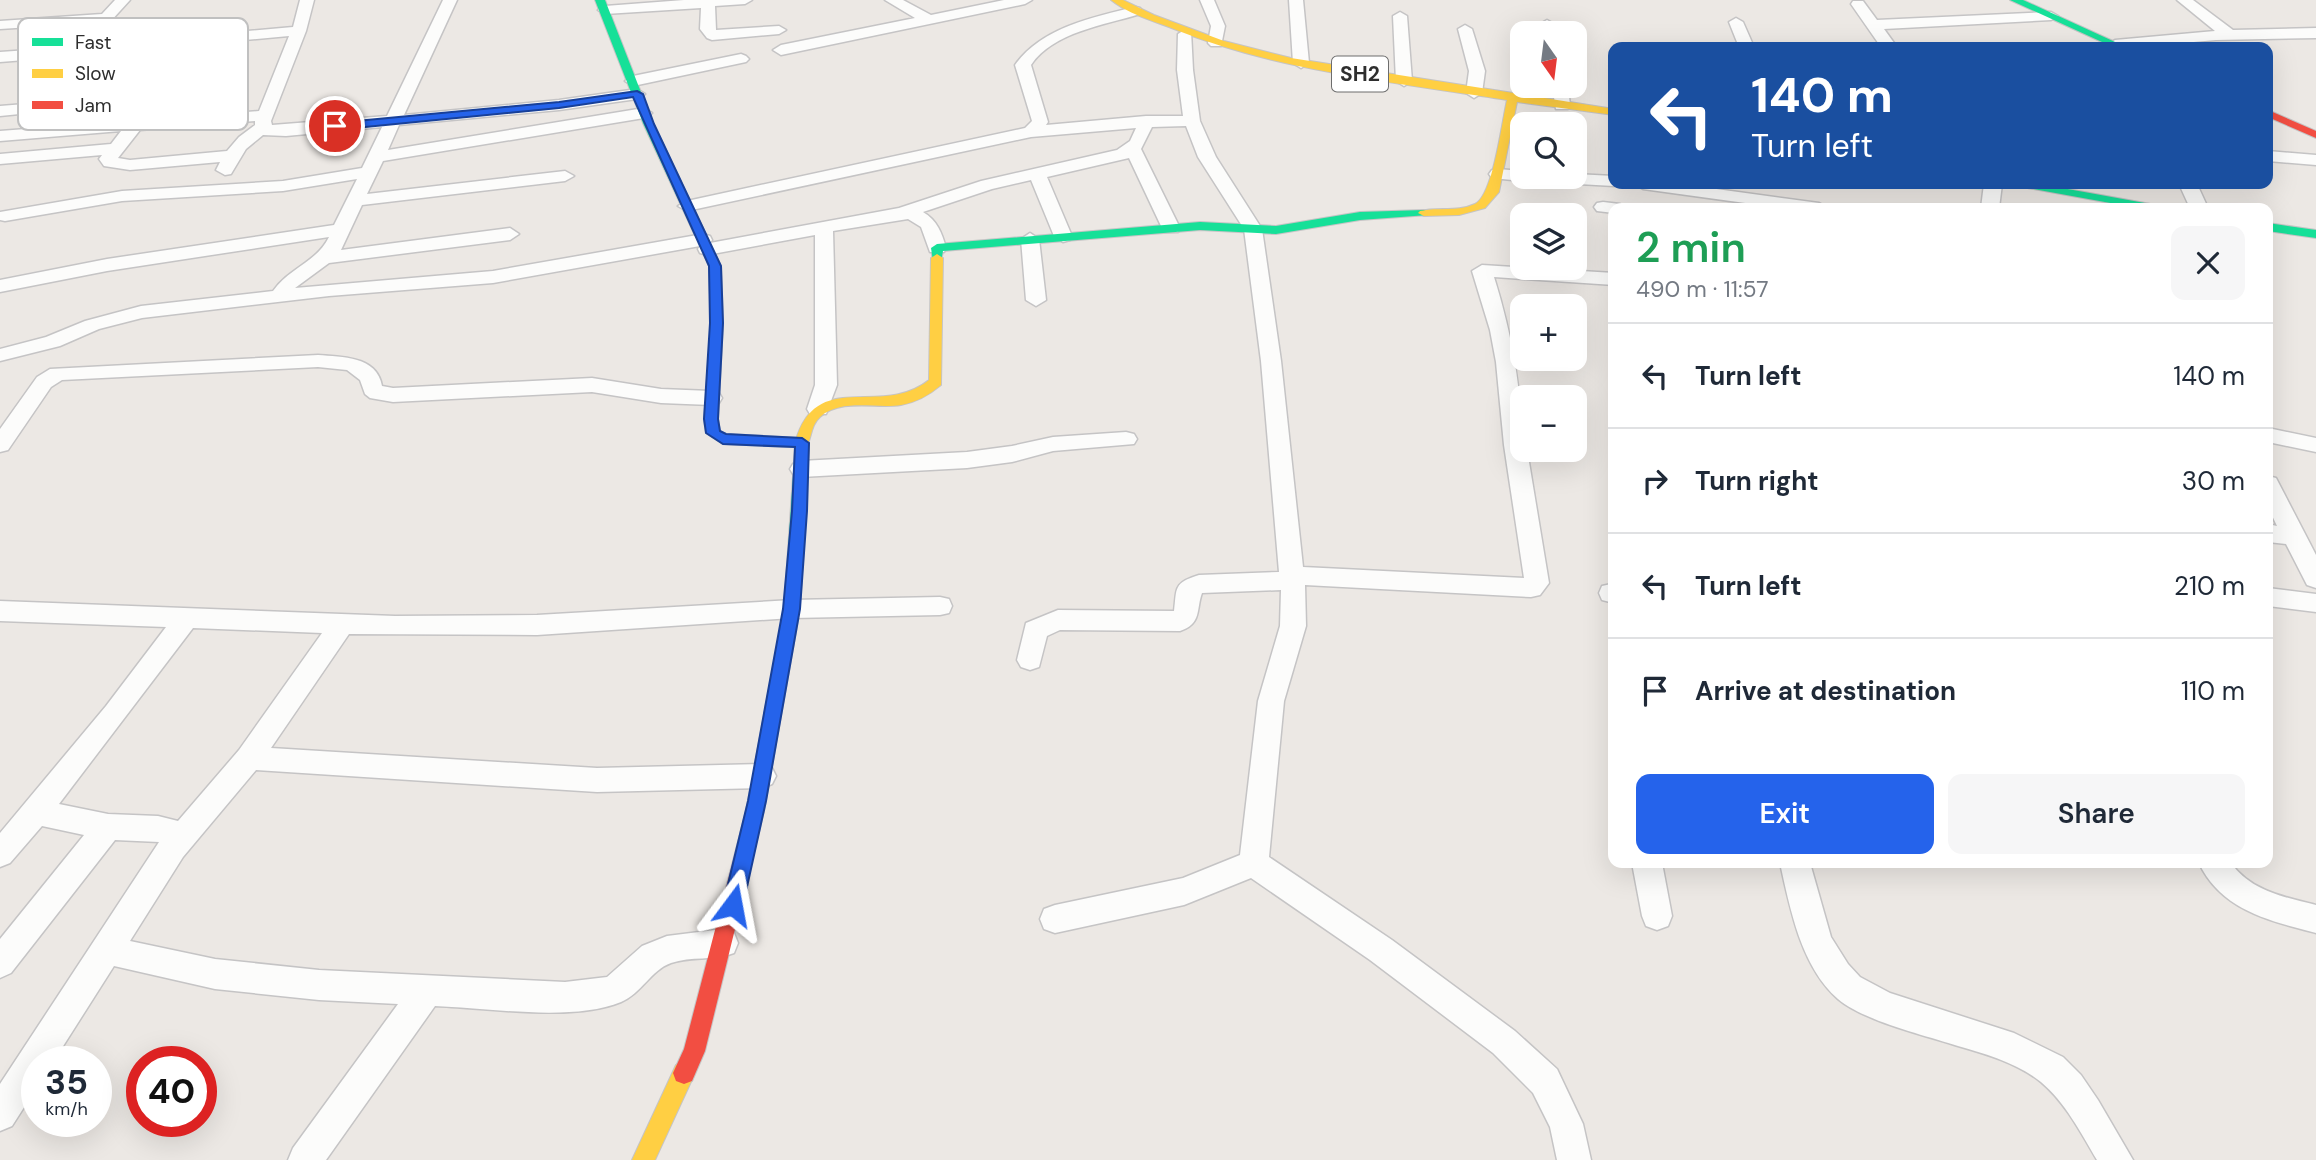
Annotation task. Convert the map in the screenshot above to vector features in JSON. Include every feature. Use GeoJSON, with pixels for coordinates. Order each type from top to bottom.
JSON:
{"type":"FeatureCollection","features":[{"type":"Feature","properties":{"kind":"street"},"geometry":{"type":"LineString","coordinates":[[106,18],[123,0]]}},
{"type":"Feature","properties":{"kind":"street"},"geometry":{"type":"LineString","coordinates":[[215,190],[232,156],[264,121],[299,31],[307,0]]}},
{"type":"Feature","properties":{"kind":"street"},"geometry":{"type":"LineString","coordinates":[[326,258],[450,0]]}},
{"type":"Feature","properties":{"kind":"street"},"geometry":{"type":"LineString","coordinates":[[745,0],[603,5],[644,113],[715,266],[717,284],[711,398],[713,433],[723,439],[802,443]]}},
{"type":"Feature","properties":{"kind":"street"},"geometry":{"type":"LineString","coordinates":[[781,50],[1025,0]]}},
{"type":"Feature","properties":{"kind":"street","name":"SH2"},"geometry":{"type":"LineString","coordinates":[[1116,0],[1186,34],[1301,63],[1512,99],[1608,111]]}},
{"type":"Feature","properties":{"kind":"street"},"geometry":{"type":"LineString","coordinates":[[1206,0],[1218,26],[1216,43]]}},
{"type":"Feature","properties":{"kind":"street"},"geometry":{"type":"LineString","coordinates":[[1296,0],[1301,63]]}},
{"type":"Feature","properties":{"kind":"street"},"geometry":{"type":"LineString","coordinates":[[2015,0],[2109,42]]}},
{"type":"Feature","properties":{"kind":"street"},"geometry":{"type":"LineString","coordinates":[[2184,0],[2229,34]]}},
{"type":"Feature","properties":{"kind":"street"},"geometry":{"type":"LineString","coordinates":[[896,1],[930,20]]}},
{"type":"Feature","properties":{"kind":"street"},"geometry":{"type":"LineString","coordinates":[[708,3],[707,29],[712,35],[779,30]]}},
{"type":"Feature","properties":{"kind":"street"},"geometry":{"type":"LineString","coordinates":[[1858,4],[1886,42]]}},
{"type":"Feature","properties":{"kind":"street"},"geometry":{"type":"LineString","coordinates":[[1031,132],[1040,122],[1023,65],[1027,57],[1046,41],[1135,11]]}},
{"type":"Feature","properties":{"kind":"street"},"geometry":{"type":"LineString","coordinates":[[1400,16],[1404,81]]}},
{"type":"Feature","properties":{"kind":"street"},"geometry":{"type":"LineString","coordinates":[[1875,25],[2051,16]]}},
{"type":"Feature","properties":{"kind":"street"},"geometry":{"type":"LineString","coordinates":[[1736,22],[1745,42]]}},
{"type":"Feature","properties":{"kind":"street"},"geometry":{"type":"LineString","coordinates":[[0,25],[18,24]]}},
{"type":"Feature","properties":{"kind":"street"},"geometry":{"type":"LineString","coordinates":[[1465,29],[1477,71],[1474,93]]}},
{"type":"Feature","properties":{"kind":"street"},"geometry":{"type":"LineString","coordinates":[[248,35],[299,31]]}},
{"type":"Feature","properties":{"kind":"street"},"geometry":{"type":"LineString","coordinates":[[2155,42],[2229,34],[2316,33]]}},
{"type":"Feature","properties":{"kind":"street"},"geometry":{"type":"LineString","coordinates":[[1186,34],[1184,60],[1192,121],[1207,157],[1253,229],[1271,361],[1295,607],[1293,626],[1270,701],[1254,863]]}},
{"type":"Feature","properties":{"kind":"street"},"geometry":{"type":"LineString","coordinates":[[0,57],[18,56]]}},
{"type":"Feature","properties":{"kind":"street"},"geometry":{"type":"LineString","coordinates":[[264,121],[265,130],[273,132],[559,105],[635,88],[741,59]]}},
{"type":"Feature","properties":{"kind":"street"},"geometry":{"type":"LineString","coordinates":[[1562,98],[1563,106]]}},
{"type":"Feature","properties":{"kind":"street"},"geometry":{"type":"LineString","coordinates":[[937,248],[1200,226],[1276,230],[1360,216],[1459,212],[1481,206],[1493,192],[1512,99]]}},
{"type":"Feature","properties":{"kind":"street"},"geometry":{"type":"LineString","coordinates":[[0,111],[18,109]]}},
{"type":"Feature","properties":{"kind":"street"},"geometry":{"type":"LineString","coordinates":[[5,216],[122,196],[283,186],[372,164],[644,113]]}},
{"type":"Feature","properties":{"kind":"street"},"geometry":{"type":"LineString","coordinates":[[2273,115],[2316,135]]}},
{"type":"Feature","properties":{"kind":"street"},"geometry":{"type":"LineString","coordinates":[[248,121],[264,121]]}},
{"type":"Feature","properties":{"kind":"street"},"geometry":{"type":"LineString","coordinates":[[687,206],[1031,132],[1146,121],[1192,121]]}},
{"type":"Feature","properties":{"kind":"street"},"geometry":{"type":"LineString","coordinates":[[0,355],[53,342],[92,325],[141,313],[280,295],[471,280],[903,213],[955,195],[1037,173],[1111,158],[1133,149],[1140,139],[1146,121]]}},
{"type":"Feature","properties":{"kind":"street"},"geometry":{"type":"LineString","coordinates":[[0,136],[75,130]]}},
{"type":"Feature","properties":{"kind":"street"},"geometry":{"type":"LineString","coordinates":[[131,130],[114,149],[108,159],[110,162],[118,164],[232,156]]}},
{"type":"Feature","properties":{"kind":"street"},"geometry":{"type":"LineString","coordinates":[[0,159],[114,149]]}},
{"type":"Feature","properties":{"kind":"street"},"geometry":{"type":"LineString","coordinates":[[1133,149],[1171,228]]}},
{"type":"Feature","properties":{"kind":"street"},"geometry":{"type":"LineString","coordinates":[[2273,156],[2316,160]]}},
{"type":"Feature","properties":{"kind":"street"},"geometry":{"type":"LineString","coordinates":[[1037,173],[1063,236]]}},
{"type":"Feature","properties":{"kind":"street"},"geometry":{"type":"LineString","coordinates":[[1498,174],[1510,175]]}},
{"type":"Feature","properties":{"kind":"street"},"geometry":{"type":"LineString","coordinates":[[354,201],[565,176]]}},
{"type":"Feature","properties":{"kind":"street"},"geometry":{"type":"LineString","coordinates":[[1587,180],[1608,181]]}},
{"type":"Feature","properties":{"kind":"street"},"geometry":{"type":"LineString","coordinates":[[1680,189],[1782,203]]}},
{"type":"Feature","properties":{"kind":"street"},"geometry":{"type":"LineString","coordinates":[[2050,189],[2128,203]]}},
{"type":"Feature","properties":{"kind":"street"},"geometry":{"type":"LineString","coordinates":[[643,1160],[694,1051],[723,943],[762,776],[792,609],[803,428],[808,417],[818,409],[852,402],[894,401],[928,391],[936,382],[937,248],[929,225],[919,215],[903,213]]}},
{"type":"Feature","properties":{"kind":"street"},"geometry":{"type":"LineString","coordinates":[[818,409],[827,385],[824,226]]}},
{"type":"Feature","properties":{"kind":"street"},"geometry":{"type":"LineString","coordinates":[[2273,228],[2316,234]]}},
{"type":"Feature","properties":{"kind":"street"},"geometry":{"type":"LineString","coordinates":[[0,286],[107,265],[340,230]]}},
{"type":"Feature","properties":{"kind":"street"},"geometry":{"type":"LineString","coordinates":[[280,295],[293,279],[326,258],[510,234]]}},
{"type":"Feature","properties":{"kind":"street"},"geometry":{"type":"LineString","coordinates":[[1030,239],[1036,300]]}},
{"type":"Feature","properties":{"kind":"street"},"geometry":{"type":"LineString","coordinates":[[1030,660],[1035,630],[1044,624],[1058,620],[1180,621],[1187,614],[1188,589],[1199,584],[1292,578],[1531,588],[1537,583],[1515,445],[1506,362],[1500,330],[1482,271],[1608,279]]}},
{"type":"Feature","properties":{"kind":"street"},"geometry":{"type":"LineString","coordinates":[[0,445],[44,382],[57,374],[318,361],[352,364],[367,374],[372,389],[378,393],[393,395],[592,385],[661,396],[711,398]]}},
{"type":"Feature","properties":{"kind":"street"},"geometry":{"type":"LineString","coordinates":[[2273,436],[2316,445]]}},
{"type":"Feature","properties":{"kind":"street"},"geometry":{"type":"LineString","coordinates":[[801,469],[967,460],[1012,454],[1054,443],[1126,439]]}},
{"type":"Feature","properties":{"kind":"street"},"geometry":{"type":"LineString","coordinates":[[2273,494],[2316,579]]}},
{"type":"Feature","properties":{"kind":"street"},"geometry":{"type":"LineString","coordinates":[[2273,534],[2295,536]]}},
{"type":"Feature","properties":{"kind":"street"},"geometry":{"type":"LineString","coordinates":[[2273,598],[2316,603]]}},
{"type":"Feature","properties":{"kind":"street"},"geometry":{"type":"LineString","coordinates":[[0,611],[342,624],[537,625],[792,609],[940,606]]}},
{"type":"Feature","properties":{"kind":"street"},"geometry":{"type":"LineString","coordinates":[[0,854],[115,714],[186,619]]}},
{"type":"Feature","properties":{"kind":"street"},"geometry":{"type":"LineString","coordinates":[[0,1114],[173,848],[249,758],[342,624]]}},
{"type":"Feature","properties":{"kind":"street"},"geometry":{"type":"LineString","coordinates":[[249,758],[597,780],[762,776]]}},
{"type":"Feature","properties":{"kind":"street"},"geometry":{"type":"LineString","coordinates":[[36,812],[108,827],[175,832],[173,848]]}},
{"type":"Feature","properties":{"kind":"street"},"geometry":{"type":"LineString","coordinates":[[0,963],[108,827]]}},
{"type":"Feature","properties":{"kind":"street"},"geometry":{"type":"LineString","coordinates":[[1055,919],[1184,891],[1254,863]]}},
{"type":"Feature","properties":{"kind":"street"},"geometry":{"type":"LineString","coordinates":[[1254,863],[1381,950],[1504,1042],[1545,1082],[1566,1124],[1574,1160]]}},
{"type":"Feature","properties":{"kind":"street"},"geometry":{"type":"LineString","coordinates":[[1648,868],[1657,916]]}},
{"type":"Feature","properties":{"kind":"street"},"geometry":{"type":"LineString","coordinates":[[1796,868],[1808,919],[1824,957],[1850,989],[1886,1006],[2009,1046],[2053,1070],[2082,1105],[2116,1160]]}},
{"type":"Feature","properties":{"kind":"street"},"geometry":{"type":"LineString","coordinates":[[2217,868],[2238,891],[2256,903],[2316,919]]}},
{"type":"Feature","properties":{"kind":"street"},"geometry":{"type":"LineString","coordinates":[[107,950],[215,974],[318,985],[565,997],[605,994],[622,985],[646,961],[660,953],[681,946],[723,943]]}},
{"type":"Feature","properties":{"kind":"street"},"geometry":{"type":"LineString","coordinates":[[305,1160],[427,991]]}},
{"type":"Feature","properties":{"kind":"traffic: fast"},"geometry":{"type":"LineString","coordinates":[[600,0],[648,123],[715,266],[717,323],[711,420],[713,433],[723,439],[802,443],[792,609],[755,811]]}},
{"type":"Feature","properties":{"kind":"traffic: fast"},"geometry":{"type":"LineString","coordinates":[[2015,0],[2110,42]]}},
{"type":"Feature","properties":{"kind":"traffic: fast"},"geometry":{"type":"LineString","coordinates":[[2050,189],[2128,203]]}},
{"type":"Feature","properties":{"kind":"traffic: fast"},"geometry":{"type":"LineString","coordinates":[[937,258],[937,248],[1200,226],[1276,230],[1360,216],[1424,213]]}},
{"type":"Feature","properties":{"kind":"traffic: fast"},"geometry":{"type":"LineString","coordinates":[[2273,228],[2316,234]]}},
{"type":"Feature","properties":{"kind":"traffic: slow"},"geometry":{"type":"LineString","coordinates":[[1116,0],[1186,31],[1291,61],[1608,111]]}},
{"type":"Feature","properties":{"kind":"traffic: slow"},"geometry":{"type":"LineString","coordinates":[[1424,213],[1459,212],[1481,206],[1493,192],[1512,99]]}},
{"type":"Feature","properties":{"kind":"traffic: slow"},"geometry":{"type":"LineString","coordinates":[[802,443],[808,422],[826,407],[838,403],[902,400],[920,393],[936,382],[937,258]]}},
{"type":"Feature","properties":{"kind":"traffic: slow"},"geometry":{"type":"LineString","coordinates":[[643,1160],[684,1073]]}},
{"type":"Feature","properties":{"kind":"traffic: jam"},"geometry":{"type":"LineString","coordinates":[[2273,115],[2316,135]]}},
{"type":"Feature","properties":{"kind":"traffic: jam"},"geometry":{"type":"LineString","coordinates":[[684,1073],[694,1051],[755,811]]}},
{"type":"Feature","properties":{"kind":"route"},"geometry":{"type":"LineString","coordinates":[[335,126],[559,105],[637,94],[648,124],[715,266],[717,323],[711,398],[713,433],[723,439],[802,443],[792,609],[757,801],[733,905]]}}]}
